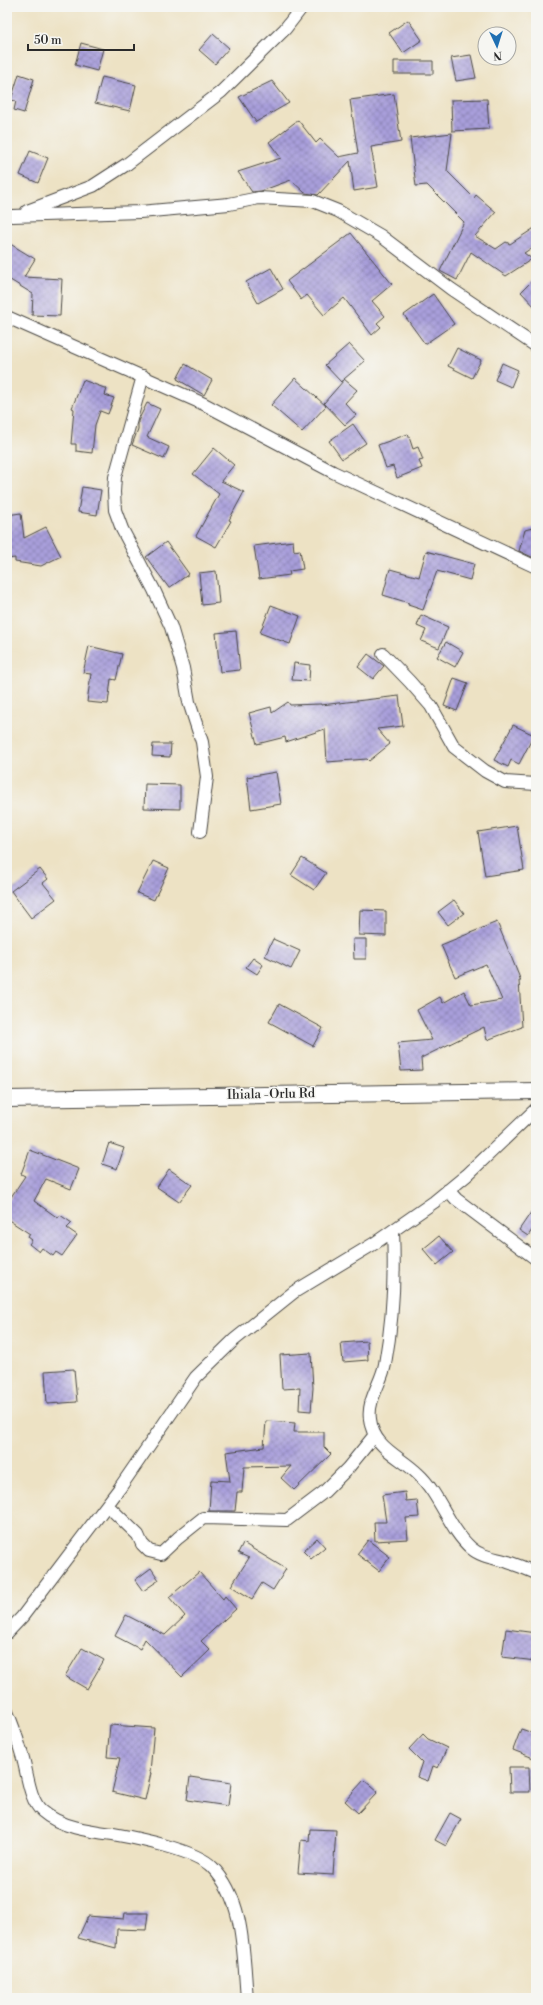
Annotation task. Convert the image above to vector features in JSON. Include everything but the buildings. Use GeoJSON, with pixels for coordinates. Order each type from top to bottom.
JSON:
{"type":"FeatureCollection","features":[{"type":"Feature","properties":{"kind":"main road","name":"Ihiala -Orlu Rd"},"geometry":{"type":"LineString","coordinates":[[7,1099],[536,1091]]}},
{"type":"Feature","properties":{"kind":"street"},"geometry":{"type":"LineString","coordinates":[[10,217],[66,198],[94,186],[127,164],[221,92],[285,29],[302,7]]}},
{"type":"Feature","properties":{"kind":"street"},"geometry":{"type":"LineString","coordinates":[[10,217],[140,212],[229,204],[259,198],[313,201],[338,211],[381,236],[451,289],[536,346]]}},
{"type":"Feature","properties":{"kind":"street"},"geometry":{"type":"LineString","coordinates":[[7,317],[204,404],[333,472],[536,567]]}},
{"type":"Feature","properties":{"kind":"street"},"geometry":{"type":"LineString","coordinates":[[143,376],[115,476],[115,510],[122,529],[154,590],[171,628],[183,668],[189,702],[202,742],[208,777],[200,832]]}},
{"type":"Feature","properties":{"kind":"street"},"geometry":{"type":"LineString","coordinates":[[383,654],[431,706],[454,747],[484,771],[505,782],[536,784]]}},
{"type":"Feature","properties":{"kind":"street"},"geometry":{"type":"LineString","coordinates":[[7,1633],[22,1616],[107,1505],[151,1444],[196,1377],[234,1340],[294,1292],[393,1231],[448,1190],[510,1136],[536,1109]]}},
{"type":"Feature","properties":{"kind":"street"},"geometry":{"type":"LineString","coordinates":[[448,1190],[456,1199],[536,1259]]}},
{"type":"Feature","properties":{"kind":"street"},"geometry":{"type":"LineString","coordinates":[[393,1231],[394,1268],[385,1365],[372,1401],[369,1418],[374,1436],[397,1459],[418,1474],[441,1503],[463,1539],[472,1549],[483,1555],[536,1573]]}},
{"type":"Feature","properties":{"kind":"street"},"geometry":{"type":"LineString","coordinates":[[107,1505],[138,1535],[142,1544],[149,1551],[161,1554],[203,1518],[287,1520],[324,1492],[348,1468],[374,1436]]}},
{"type":"Feature","properties":{"kind":"street"},"geometry":{"type":"LineString","coordinates":[[7,1712],[22,1756],[31,1792],[40,1810],[56,1820],[90,1831],[134,1838],[183,1851],[211,1865],[224,1881],[233,1900],[240,1926],[247,1998]]}}]}
